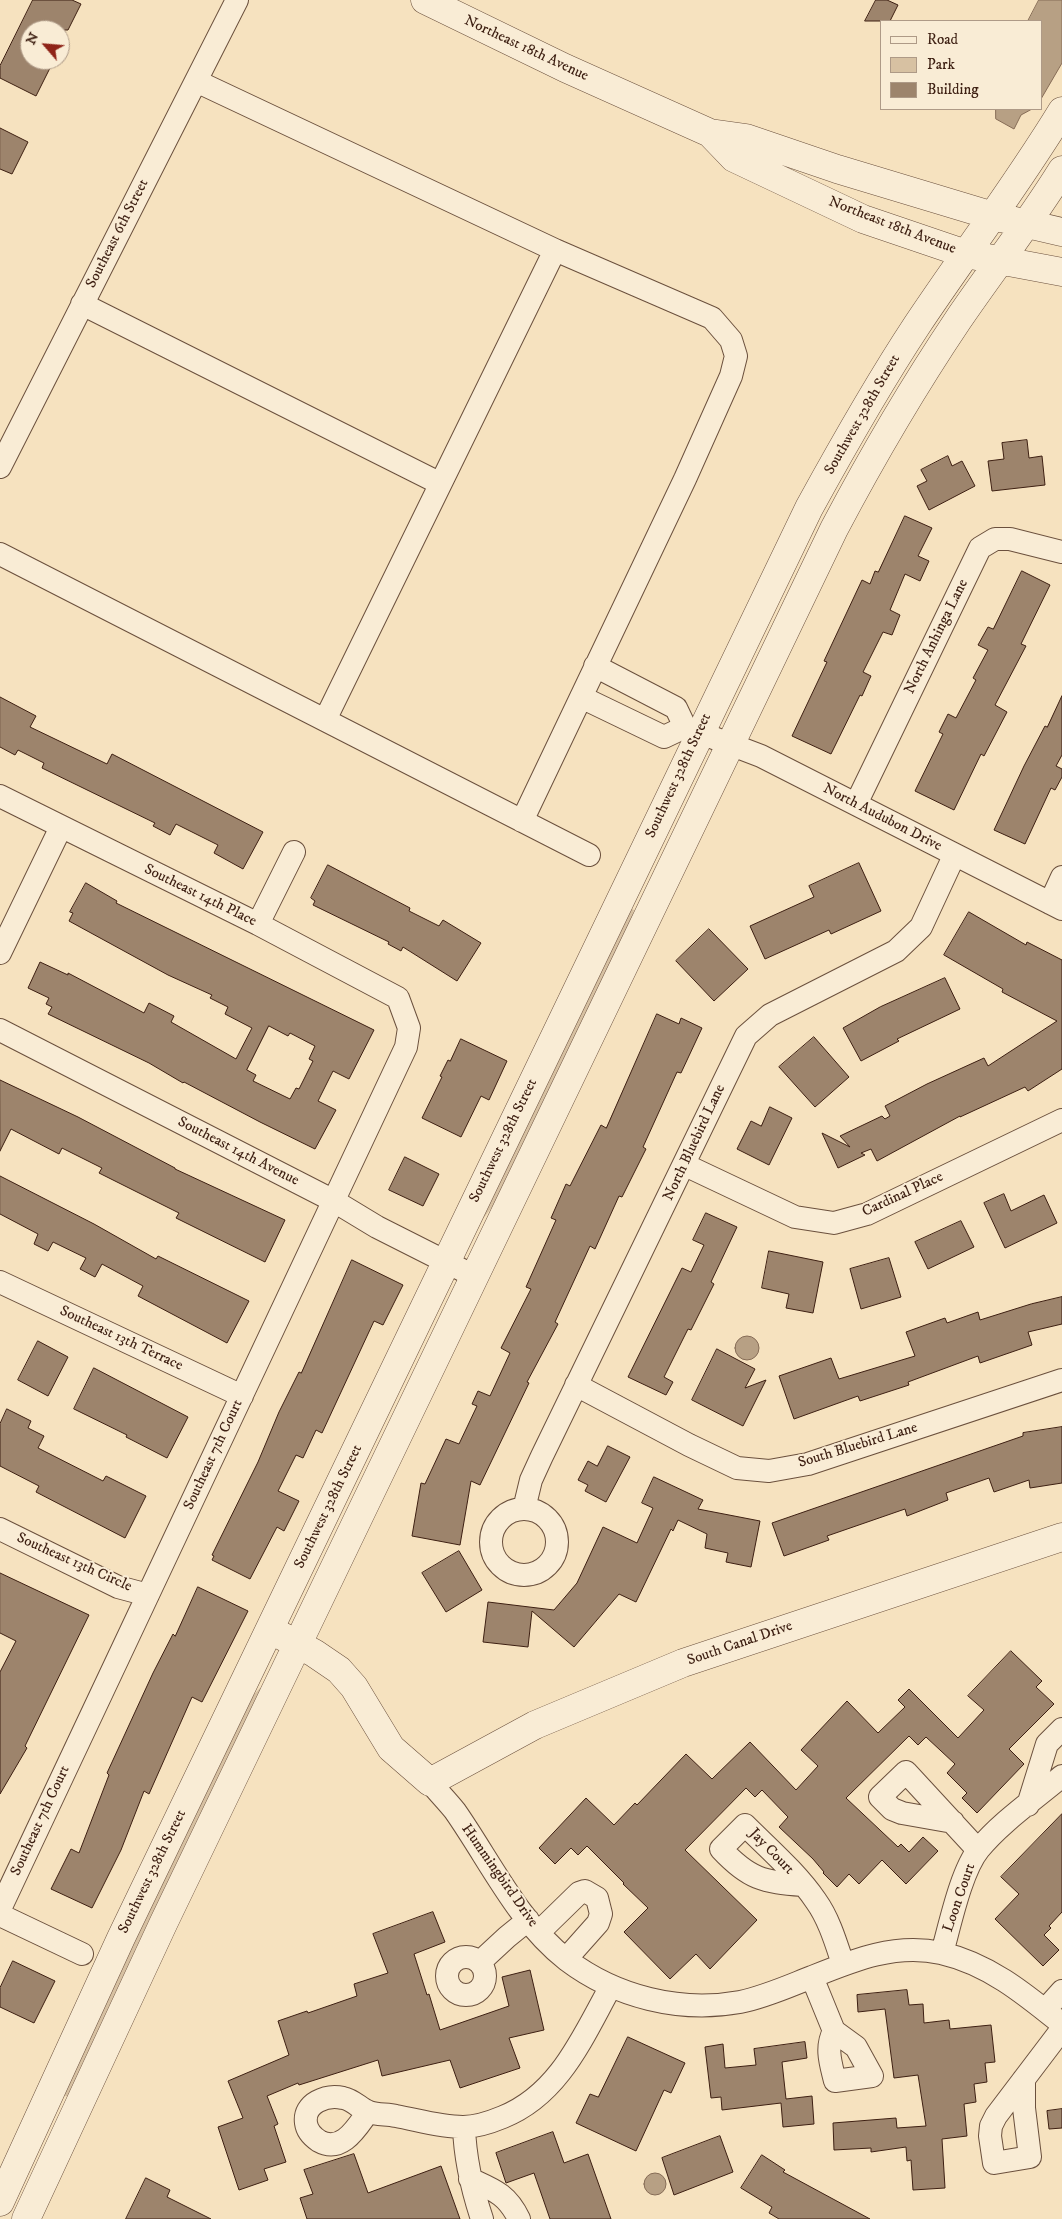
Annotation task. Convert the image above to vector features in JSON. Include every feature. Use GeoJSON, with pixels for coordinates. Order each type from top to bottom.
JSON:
{"type":"FeatureCollection","features":[{"type":"Feature","properties":{"kind":"street","name":"Southeast 6th Street"},"geometry":{"type":"LineString","coordinates":[[0,467],[237,0]]}},
{"type":"Feature","properties":{"kind":"street","name":"Northeast 18th Avenue"},"geometry":{"type":"LineString","coordinates":[[425,0],[565,68],[710,133],[746,138],[837,169],[994,216],[1062,232]]}},
{"type":"Feature","properties":{"kind":"street"},"geometry":{"type":"LineString","coordinates":[[196,81],[555,250],[712,318],[731,340],[736,356],[731,376],[685,479],[522,821]]}},
{"type":"Feature","properties":{"kind":"street","name":"Southwest 328th Street"},"geometry":{"type":"LineString","coordinates":[[0,2202],[117,1947],[446,1262],[692,729],[836,459],[892,365],[966,254],[994,216],[1062,111]]}},
{"type":"Feature","properties":{"kind":"street","name":"Northeast 18th Avenue"},"geometry":{"type":"LineString","coordinates":[[710,133],[734,158],[850,214],[966,254],[1062,272]]}},
{"type":"Feature","properties":{"kind":"street","name":"Southwest 328th Street"},"geometry":{"type":"LineString","coordinates":[[26,2219],[164,1922],[297,1644],[856,486],[912,391],[1062,170]]}},
{"type":"Feature","properties":{"kind":"street"},"geometry":{"type":"LineString","coordinates":[[900,232],[918,193]]}},
{"type":"Feature","properties":{"kind":"street"},"geometry":{"type":"LineString","coordinates":[[325,720],[439,483],[555,250]]}},
{"type":"Feature","properties":{"kind":"street"},"geometry":{"type":"LineString","coordinates":[[82,304],[439,483]]}},
{"type":"Feature","properties":{"kind":"street","name":"North Anhinga Lane"},"geometry":{"type":"LineString","coordinates":[[856,804],[980,548],[995,539],[1010,539],[1062,552]]}},
{"type":"Feature","properties":{"kind":"street"},"geometry":{"type":"LineString","coordinates":[[0,554],[589,855]]}},
{"type":"Feature","properties":{"kind":"street"},"geometry":{"type":"LineString","coordinates":[[581,697],[664,737],[692,729],[676,708],[595,666]]}},
{"type":"Feature","properties":{"kind":"street","name":"North Audubon Drive"},"geometry":{"type":"LineString","coordinates":[[692,729],[761,756],[954,856],[1056,906]]}},
{"type":"Feature","properties":{"kind":"street","name":"Southeast 14th Place"},"geometry":{"type":"LineString","coordinates":[[0,796],[258,924],[398,998]]}},
{"type":"Feature","properties":{"kind":"street"},"geometry":{"type":"LineString","coordinates":[[0,953],[61,827]]}},
{"type":"Feature","properties":{"kind":"street"},"geometry":{"type":"LineString","coordinates":[[258,924],[294,852]]}},
{"type":"Feature","properties":{"kind":"street","name":"North Bluebird Lane"},"geometry":{"type":"LineString","coordinates":[[524,1509],[532,1480],[576,1385],[685,1165],[746,1036],[770,1015],[896,951],[921,927],[954,856]]}},
{"type":"Feature","properties":{"kind":"street"},"geometry":{"type":"LineString","coordinates":[[1056,906],[1062,877]]}},
{"type":"Feature","properties":{"kind":"street","name":"Southeast 7th Court"},"geometry":{"type":"LineString","coordinates":[[0,1909],[406,1047],[409,1028],[398,998]]}},
{"type":"Feature","properties":{"kind":"street","name":"Southeast 14th Avenue"},"geometry":{"type":"LineString","coordinates":[[0,1030],[334,1201],[377,1228],[474,1276]]}},
{"type":"Feature","properties":{"kind":"street","name":"Cardinal Place"},"geometry":{"type":"LineString","coordinates":[[685,1165],[795,1216],[834,1223],[867,1214],[1062,1120]]}},
{"type":"Feature","properties":{"kind":"street","name":"Southeast 13th Terrace"},"geometry":{"type":"LineString","coordinates":[[0,1282],[242,1396]]}},
{"type":"Feature","properties":{"kind":"street","name":"South Bluebird Lane"},"geometry":{"type":"LineString","coordinates":[[576,1385],[689,1446],[737,1468],[769,1471],[808,1464],[1062,1380]]}},
{"type":"Feature","properties":{"kind":"street","name":"Southeast 13th Circle"},"geometry":{"type":"LineString","coordinates":[[0,1529],[118,1587],[148,1595]]}},
{"type":"Feature","properties":{"kind":"street","name":"South Canal Drive"},"geometry":{"type":"LineString","coordinates":[[430,1782],[535,1725],[682,1663],[1062,1537]]}},
{"type":"Feature","properties":{"kind":"street","name":"Hummingbird Drive"},"geometry":{"type":"LineString","coordinates":[[269,1630],[327,1661],[345,1676],[354,1687],[391,1748],[430,1782],[454,1810],[534,1926],[566,1959],[588,1974],[611,1986],[632,1994],[675,2004],[718,2005],[741,2002],[843,1964],[883,1952],[901,1950],[942,1953],[999,1977],[1020,1989],[1062,2024]]}},
{"type":"Feature","properties":{"kind":"street"},"geometry":{"type":"LineString","coordinates":[[1028,1805],[1047,1744],[1062,1729]]}},
{"type":"Feature","properties":{"kind":"street","name":"Loon Court"},"geometry":{"type":"LineString","coordinates":[[942,1953],[965,1877],[978,1850],[1062,1776]]}},
{"type":"Feature","properties":{"kind":"street"},"geometry":{"type":"LineString","coordinates":[[954,1822],[978,1850]]}},
{"type":"Feature","properties":{"kind":"street","name":"Jay Court"},"geometry":{"type":"LineString","coordinates":[[803,1885],[816,1901],[827,1920],[843,1964]]}},
{"type":"Feature","properties":{"kind":"street"},"geometry":{"type":"LineString","coordinates":[[480,1962],[506,1937],[534,1926],[579,1893],[585,1892],[597,1898],[601,1914],[598,1923],[566,1959]]}},
{"type":"Feature","properties":{"kind":"street"},"geometry":{"type":"LineString","coordinates":[[0,1914],[82,1954]]}},
{"type":"Feature","properties":{"kind":"street"},"geometry":{"type":"LineString","coordinates":[[812,1977],[834,2031]]}},
{"type":"Feature","properties":{"kind":"street"},"geometry":{"type":"LineString","coordinates":[[368,2112],[439,2125],[464,2127],[492,2122],[510,2115],[543,2092],[564,2068],[611,1986]]}},
{"type":"Feature","properties":{"kind":"street"},"geometry":{"type":"LineString","coordinates":[[1045,2010],[1062,1991]]}},
{"type":"Feature","properties":{"kind":"street"},"geometry":{"type":"LineString","coordinates":[[1024,2079],[1062,2029]]}},
{"type":"Feature","properties":{"kind":"street"},"geometry":{"type":"LineString","coordinates":[[464,2127],[464,2145],[470,2179],[482,2219]]}},
{"type":"Feature","properties":{"kind":"street"},"geometry":{"type":"LineString","coordinates":[[470,2179],[502,2194],[509,2200],[519,2219]]}},
{"type":"Feature","properties":{"kind":"green space"},"geometry":{"type":"Polygon","coordinates":[[[628,907],[634,910],[628,932],[496,1202],[482,1220],[628,907]]]}},
{"type":"Feature","properties":{"kind":"green space"},"geometry":{"type":"Polygon","coordinates":[[[262,1688],[70,2098],[64,2095],[68,2076],[248,1701],[262,1688]]]}},
{"type":"Feature","properties":{"kind":"shaded area"},"geometry":{"type":"Polygon","coordinates":[[[1039,0],[1062,0],[1062,63],[1042,97],[1042,20],[1029,20],[1039,0]]]}},
{"type":"Feature","properties":{"kind":"shaded area"},"geometry":{"type":"Polygon","coordinates":[[[996,110],[1030,110],[1021,115],[1014,129],[996,119],[996,110]]]}},
{"type":"Feature","properties":{"kind":"shaded area"},"geometry":{"type":"Polygon","coordinates":[[[747,1336],[756,1339],[759,1348],[756,1357],[747,1360],[738,1357],[735,1348],[738,1339],[747,1336]]]}},
{"type":"Feature","properties":{"kind":"shaded area"},"geometry":{"type":"Polygon","coordinates":[[[655,2173],[663,2176],[666,2184],[663,2192],[655,2195],[647,2192],[644,2184],[647,2176],[655,2173]]]}},
{"type":"Feature","properties":{"kind":"building"},"geometry":{"type":"Polygon","coordinates":[[[33,0],[72,0],[81,4],[70,26],[70,20],[23,20],[33,0]]]}},
{"type":"Feature","properties":{"kind":"building"},"geometry":{"type":"Polygon","coordinates":[[[876,0],[887,0],[898,5],[890,20],[865,21],[876,0]]]}},
{"type":"Feature","properties":{"kind":"building"},"geometry":{"type":"Polygon","coordinates":[[[20,26],[20,70],[49,70],[36,96],[0,78],[0,66],[20,26]]]}},
{"type":"Feature","properties":{"kind":"building"},"geometry":{"type":"Polygon","coordinates":[[[0,128],[28,142],[12,174],[0,169],[0,128]]]}},
{"type":"Feature","properties":{"kind":"building"},"geometry":{"type":"Polygon","coordinates":[[[1027,440],[1029,458],[1042,456],[1045,485],[992,491],[988,461],[1004,459],[1002,443],[1027,440]]]}},
{"type":"Feature","properties":{"kind":"building"},"geometry":{"type":"Polygon","coordinates":[[[948,456],[952,466],[962,461],[975,486],[929,510],[917,486],[927,481],[921,470],[948,456]]]}},
{"type":"Feature","properties":{"kind":"building"},"geometry":{"type":"Polygon","coordinates":[[[905,516],[932,528],[918,556],[929,561],[920,581],[905,574],[890,610],[900,615],[892,635],[883,632],[863,672],[871,676],[831,754],[792,736],[827,662],[824,661],[862,580],[870,584],[875,571],[878,572],[905,516]]]}},
{"type":"Feature","properties":{"kind":"building"},"geometry":{"type":"Polygon","coordinates":[[[1022,571],[1050,585],[1021,644],[1026,646],[995,705],[1007,712],[984,756],[981,754],[954,810],[915,791],[943,734],[939,732],[948,714],[956,718],[976,680],[973,678],[988,650],[978,645],[988,627],[993,629],[1022,571]]]}},
{"type":"Feature","properties":{"kind":"building"},"geometry":{"type":"Polygon","coordinates":[[[1062,696],[1062,755],[1056,766],[1062,769],[1062,777],[1055,790],[1051,788],[1025,844],[994,830],[1024,766],[1045,726],[1047,727],[1062,696]]]}},
{"type":"Feature","properties":{"kind":"building"},"geometry":{"type":"Polygon","coordinates":[[[0,697],[36,716],[30,727],[107,764],[112,754],[263,832],[243,869],[214,853],[218,845],[176,824],[170,835],[153,826],[155,823],[42,768],[44,763],[18,750],[15,755],[0,747],[0,697]]]}},
{"type":"Feature","properties":{"kind":"building"},"geometry":{"type":"Polygon","coordinates":[[[859,863],[881,911],[831,934],[829,930],[765,959],[750,926],[814,897],[809,886],[859,863]]]}},
{"type":"Feature","properties":{"kind":"building"},"geometry":{"type":"Polygon","coordinates":[[[328,865],[410,908],[409,911],[439,926],[443,920],[481,943],[457,981],[403,947],[401,951],[388,944],[389,942],[313,905],[315,901],[311,898],[328,865]]]}},
{"type":"Feature","properties":{"kind":"building"},"geometry":{"type":"Polygon","coordinates":[[[86,883],[117,901],[116,903],[374,1030],[349,1079],[333,1071],[318,1101],[336,1110],[315,1149],[183,1083],[149,1063],[48,1014],[52,1007],[46,1004],[49,998],[28,988],[40,962],[68,975],[68,973],[144,1013],[149,1003],[174,1016],[171,1022],[236,1059],[252,1028],[225,1014],[228,1007],[210,998],[212,995],[168,975],[69,921],[73,913],[70,912],[86,883]],[[269,1026],[247,1070],[256,1075],[253,1081],[290,1099],[296,1088],[299,1089],[313,1061],[309,1059],[315,1046],[290,1033],[288,1036],[269,1026]]]}},
{"type":"Feature","properties":{"kind":"building"},"geometry":{"type":"Polygon","coordinates":[[[969,912],[1026,945],[1027,942],[1062,960],[1062,1069],[1028,1091],[1025,1087],[960,1116],[877,1161],[871,1149],[861,1153],[865,1155],[838,1168],[822,1133],[850,1147],[840,1136],[882,1116],[885,1119],[890,1116],[885,1106],[984,1058],[988,1066],[1057,1021],[1002,992],[1003,989],[944,955],[969,912]]]}},
{"type":"Feature","properties":{"kind":"building"},"geometry":{"type":"Polygon","coordinates":[[[709,929],[748,969],[714,1001],[676,961],[709,929]]]}},
{"type":"Feature","properties":{"kind":"building"},"geometry":{"type":"Polygon","coordinates":[[[945,978],[960,1009],[897,1039],[899,1041],[861,1061],[843,1028],[880,1007],[945,978]]]}},
{"type":"Feature","properties":{"kind":"building"},"geometry":{"type":"Polygon","coordinates":[[[657,1014],[679,1024],[681,1018],[702,1028],[681,1073],[677,1072],[643,1147],[646,1149],[622,1197],[619,1196],[595,1249],[590,1246],[555,1322],[558,1324],[527,1382],[529,1383],[480,1485],[471,1481],[460,1545],[412,1536],[421,1483],[425,1484],[446,1439],[459,1444],[477,1406],[472,1404],[478,1391],[490,1396],[510,1353],[501,1348],[531,1289],[526,1287],[556,1220],[551,1218],[566,1184],[570,1186],[601,1125],[606,1128],[657,1014]]]}},
{"type":"Feature","properties":{"kind":"building"},"geometry":{"type":"Polygon","coordinates":[[[814,1037],[849,1077],[815,1107],[779,1067],[814,1037]]]}},
{"type":"Feature","properties":{"kind":"building"},"geometry":{"type":"Polygon","coordinates":[[[461,1039],[507,1061],[489,1100],[481,1096],[461,1137],[422,1118],[442,1077],[440,1076],[461,1039]]]}},
{"type":"Feature","properties":{"kind":"building"},"geometry":{"type":"Polygon","coordinates":[[[0,1080],[78,1117],[175,1169],[285,1220],[265,1262],[176,1218],[179,1213],[99,1173],[102,1168],[62,1148],[59,1154],[11,1129],[0,1151],[0,1080]]]}},
{"type":"Feature","properties":{"kind":"building"},"geometry":{"type":"Polygon","coordinates":[[[770,1107],[792,1118],[769,1165],[737,1149],[751,1121],[761,1126],[770,1107]]]}},
{"type":"Feature","properties":{"kind":"building"},"geometry":{"type":"Polygon","coordinates":[[[405,1157],[439,1174],[423,1206],[389,1190],[405,1157]]]}},
{"type":"Feature","properties":{"kind":"building"},"geometry":{"type":"Polygon","coordinates":[[[0,1176],[94,1224],[156,1259],[158,1256],[249,1301],[227,1343],[138,1296],[143,1286],[102,1264],[95,1277],[80,1269],[86,1258],[53,1242],[48,1251],[34,1244],[38,1234],[0,1214],[0,1176]]]}},
{"type":"Feature","properties":{"kind":"building"},"geometry":{"type":"Polygon","coordinates":[[[1004,1194],[1011,1211],[1044,1195],[1057,1223],[1005,1248],[984,1203],[1004,1194]]]}},
{"type":"Feature","properties":{"kind":"building"},"geometry":{"type":"Polygon","coordinates":[[[706,1213],[737,1227],[711,1282],[714,1284],[691,1330],[688,1329],[664,1377],[673,1382],[666,1395],[628,1377],[682,1268],[691,1272],[704,1245],[693,1240],[706,1213]]]}},
{"type":"Feature","properties":{"kind":"building"},"geometry":{"type":"Polygon","coordinates":[[[961,1221],[974,1247],[928,1269],[915,1242],[961,1221]]]}},
{"type":"Feature","properties":{"kind":"building"},"geometry":{"type":"Polygon","coordinates":[[[769,1251],[823,1262],[813,1313],[786,1308],[789,1294],[762,1288],[769,1251]]]}},
{"type":"Feature","properties":{"kind":"building"},"geometry":{"type":"Polygon","coordinates":[[[889,1258],[901,1297],[861,1309],[850,1269],[889,1258]]]}},
{"type":"Feature","properties":{"kind":"building"},"geometry":{"type":"Polygon","coordinates":[[[352,1260],[403,1285],[383,1325],[374,1321],[322,1433],[316,1430],[303,1458],[296,1455],[278,1491],[299,1501],[284,1531],[277,1527],[250,1579],[212,1560],[214,1556],[212,1555],[258,1462],[279,1412],[299,1372],[301,1373],[352,1260]]]}},
{"type":"Feature","properties":{"kind":"building"},"geometry":{"type":"Polygon","coordinates":[[[1062,1297],[1062,1324],[1028,1332],[1032,1345],[980,1363],[978,1356],[908,1382],[909,1385],[860,1401],[858,1396],[794,1419],[779,1376],[831,1358],[839,1379],[915,1356],[906,1332],[945,1318],[947,1323],[978,1312],[980,1320],[1031,1304],[1062,1297]]]}},
{"type":"Feature","properties":{"kind":"building"},"geometry":{"type":"Polygon","coordinates":[[[38,1341],[68,1357],[48,1396],[18,1380],[38,1341]]]}},
{"type":"Feature","properties":{"kind":"building"},"geometry":{"type":"Polygon","coordinates":[[[717,1349],[755,1369],[745,1388],[766,1380],[743,1426],[692,1400],[717,1349]]]}},
{"type":"Feature","properties":{"kind":"building"},"geometry":{"type":"Polygon","coordinates":[[[94,1368],[188,1417],[167,1458],[126,1437],[127,1435],[74,1409],[94,1368]]]}},
{"type":"Feature","properties":{"kind":"building"},"geometry":{"type":"Polygon","coordinates":[[[7,1409],[31,1421],[28,1428],[44,1436],[38,1448],[103,1481],[106,1476],[146,1496],[125,1538],[36,1492],[39,1486],[0,1466],[0,1424],[7,1409]]]}},
{"type":"Feature","properties":{"kind":"building"},"geometry":{"type":"Polygon","coordinates":[[[1062,1427],[1062,1483],[1030,1488],[1029,1480],[994,1492],[989,1478],[946,1493],[948,1500],[907,1516],[905,1509],[827,1536],[829,1540],[784,1556],[772,1523],[1023,1436],[1023,1433],[1062,1427]]]}},
{"type":"Feature","properties":{"kind":"building"},"geometry":{"type":"Polygon","coordinates":[[[608,1446],[630,1457],[606,1502],[585,1491],[588,1485],[578,1480],[588,1461],[597,1466],[608,1446]]]}},
{"type":"Feature","properties":{"kind":"building"},"geometry":{"type":"Polygon","coordinates":[[[654,1477],[703,1500],[698,1509],[760,1521],[751,1567],[726,1562],[728,1553],[705,1548],[707,1534],[678,1520],[673,1531],[671,1529],[636,1602],[619,1594],[574,1647],[532,1611],[528,1647],[483,1642],[488,1602],[554,1610],[577,1583],[603,1527],[637,1543],[653,1508],[642,1503],[654,1477]]]}},
{"type":"Feature","properties":{"kind":"building"},"geometry":{"type":"Polygon","coordinates":[[[459,1551],[482,1590],[446,1612],[422,1573],[459,1551]]]}},
{"type":"Feature","properties":{"kind":"building"},"geometry":{"type":"Polygon","coordinates":[[[0,1573],[89,1615],[25,1746],[27,1748],[0,1794],[0,1672],[16,1641],[0,1633],[0,1573]]]}},
{"type":"Feature","properties":{"kind":"building"},"geometry":{"type":"Polygon","coordinates":[[[198,1587],[248,1611],[202,1702],[192,1697],[149,1794],[144,1791],[121,1850],[92,1908],[51,1889],[71,1849],[79,1853],[109,1775],[107,1773],[153,1673],[173,1634],[175,1636],[198,1587]]]}},
{"type":"Feature","properties":{"kind":"building"},"geometry":{"type":"Polygon","coordinates":[[[1011,1651],[1042,1681],[1036,1687],[1054,1704],[1009,1749],[1024,1764],[977,1813],[962,1798],[967,1793],[947,1773],[955,1764],[926,1737],[918,1745],[909,1736],[846,1798],[898,1847],[901,1844],[909,1852],[923,1837],[938,1851],[906,1884],[882,1860],[859,1884],[849,1874],[837,1887],[823,1873],[813,1859],[779,1827],[788,1817],[762,1790],[755,1797],[746,1788],[685,1850],[757,1920],[710,1969],[696,1954],[670,1979],[624,1932],[648,1908],[587,1846],[578,1855],[571,1848],[555,1864],[539,1848],[586,1798],[614,1825],[635,1803],[637,1805],[686,1754],[712,1779],[750,1742],[796,1790],[818,1766],[801,1750],[847,1701],[878,1733],[905,1707],[898,1700],[909,1689],[958,1738],[984,1710],[968,1696],[1011,1651]]]}},
{"type":"Feature","properties":{"kind":"building"},"geometry":{"type":"Polygon","coordinates":[[[1062,1814],[1062,1912],[1049,1926],[1051,1928],[1044,1935],[1059,1950],[1043,1966],[995,1919],[1019,1894],[1001,1877],[1062,1814]]]}},
{"type":"Feature","properties":{"kind":"building"},"geometry":{"type":"Polygon","coordinates":[[[433,1912],[445,1942],[414,1954],[440,2030],[509,2006],[502,1977],[530,1970],[544,2030],[509,2038],[520,2068],[460,2088],[450,2060],[382,2076],[378,2060],[299,2085],[298,2083],[267,2096],[278,2124],[274,2126],[286,2162],[264,2169],[268,2180],[239,2190],[218,2127],[243,2118],[228,2081],[289,2055],[278,2021],[357,1996],[354,1984],[388,1973],[373,1934],[433,1912]]]}},
{"type":"Feature","properties":{"kind":"building"},"geometry":{"type":"Polygon","coordinates":[[[13,1961],[55,1981],[34,2023],[0,2007],[0,1988],[13,1961]]]}},
{"type":"Feature","properties":{"kind":"building"},"geometry":{"type":"Polygon","coordinates":[[[907,1990],[909,2005],[923,2004],[924,2023],[949,2020],[950,2029],[991,2025],[995,2062],[985,2063],[987,2082],[974,2084],[976,2102],[964,2104],[967,2136],[942,2139],[945,2188],[913,2190],[911,2160],[907,2161],[906,2147],[871,2152],[871,2148],[834,2150],[833,2123],[896,2118],[897,2128],[926,2126],[918,2075],[894,2078],[885,2009],[858,2012],[857,1995],[907,1990]]]}},
{"type":"Feature","properties":{"kind":"building"},"geometry":{"type":"Polygon","coordinates":[[[628,2037],[685,2063],[671,2093],[664,2090],[636,2151],[576,2123],[590,2094],[598,2097],[628,2037]]]}},
{"type":"Feature","properties":{"kind":"building"},"geometry":{"type":"Polygon","coordinates":[[[805,2042],[807,2058],[782,2062],[786,2099],[812,2096],[814,2124],[783,2127],[781,2103],[722,2110],[721,2097],[711,2098],[705,2047],[723,2044],[725,2068],[756,2065],[754,2049],[805,2042]]]}},
{"type":"Feature","properties":{"kind":"building"},"geometry":{"type":"Polygon","coordinates":[[[1062,2109],[1062,2128],[1049,2129],[1047,2111],[1062,2109]]]}},
{"type":"Feature","properties":{"kind":"building"},"geometry":{"type":"Polygon","coordinates":[[[553,2132],[564,2163],[588,2154],[611,2219],[550,2219],[534,2173],[506,2183],[496,2153],[553,2132]]]}},
{"type":"Feature","properties":{"kind":"building"},"geometry":{"type":"Polygon","coordinates":[[[720,2136],[733,2172],[674,2195],[662,2158],[720,2136]]]}},
{"type":"Feature","properties":{"kind":"building"},"geometry":{"type":"Polygon","coordinates":[[[354,2154],[368,2193],[441,2166],[460,2219],[307,2219],[300,2198],[313,2194],[304,2170],[354,2154]]]}},
{"type":"Feature","properties":{"kind":"building"},"geometry":{"type":"Polygon","coordinates":[[[762,2155],[785,2170],[783,2172],[870,2219],[779,2219],[769,2213],[772,2207],[741,2188],[762,2155]]]}},
{"type":"Feature","properties":{"kind":"building"},"geometry":{"type":"Polygon","coordinates":[[[146,2178],[170,2190],[167,2197],[211,2219],[126,2219],[146,2178]]]}}]}
